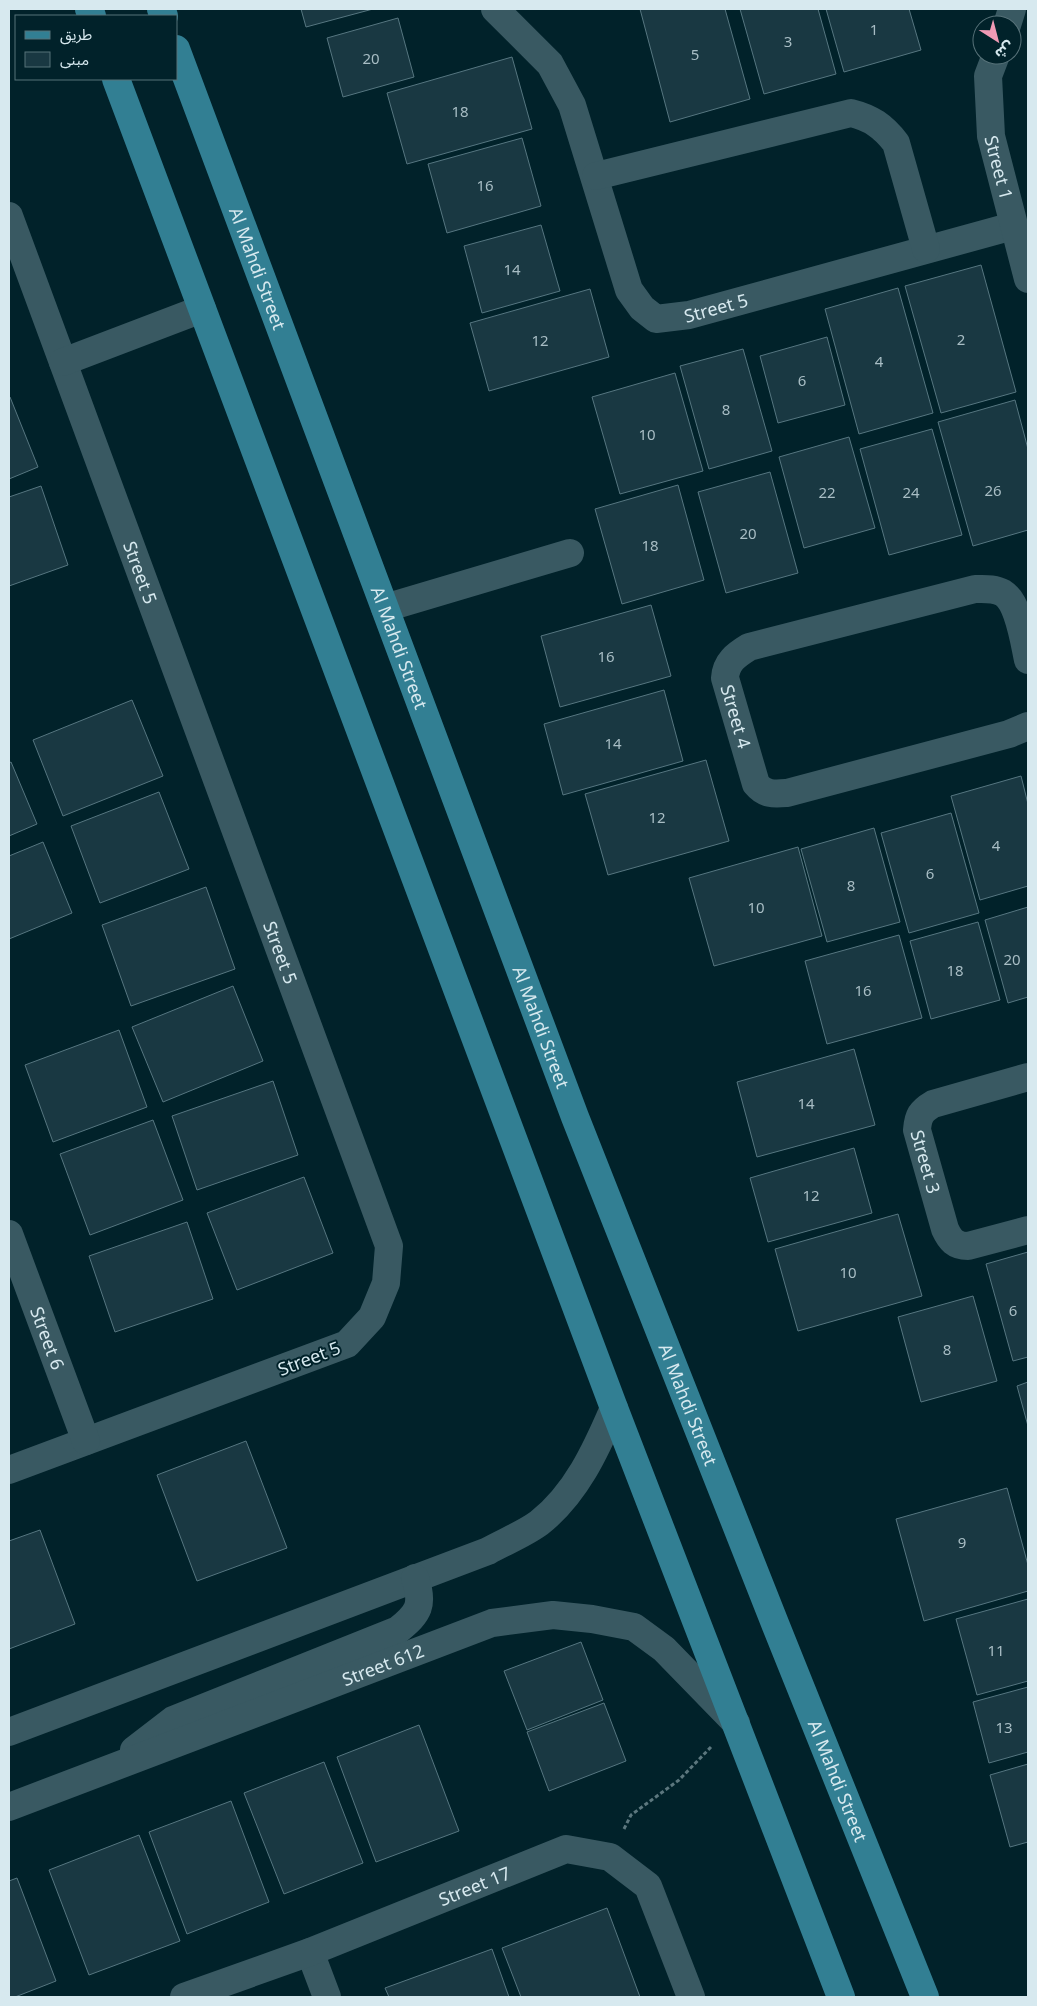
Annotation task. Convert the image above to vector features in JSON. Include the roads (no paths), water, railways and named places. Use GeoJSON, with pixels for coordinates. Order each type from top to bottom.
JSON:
{"type":"FeatureCollection","features":[{"type":"Feature","properties":{"kind":"main road","name":"Al Mahdi Street"},"geometry":{"type":"LineString","coordinates":[[178,54],[575,1117],[776,1626],[923,1991]]}},
{"type":"Feature","properties":{"kind":"main road"},"geometry":{"type":"LineString","coordinates":[[116,80],[614,1408],[841,1997]]}},
{"type":"Feature","properties":{"kind":"street","name":"Street 5"},"geometry":{"type":"LineString","coordinates":[[495,9],[550,64],[572,105],[596,176],[629,290],[642,308],[656,319],[689,315],[1013,226]]}},
{"type":"Feature","properties":{"kind":"street","name":"Street 1"},"geometry":{"type":"LineString","coordinates":[[992,65],[988,76],[991,136],[1028,279]]}},
{"type":"Feature","properties":{"kind":"street"},"geometry":{"type":"LineString","coordinates":[[596,176],[851,113],[869,118],[888,132],[896,143],[926,250]]}},
{"type":"Feature","properties":{"kind":"street","name":"Street 5"},"geometry":{"type":"LineString","coordinates":[[9,216],[389,1246],[386,1283],[376,1308],[372,1317],[347,1344],[9,1470]]}},
{"type":"Feature","properties":{"kind":"street"},"geometry":{"type":"LineString","coordinates":[[63,362],[202,309]]}},
{"type":"Feature","properties":{"kind":"street"},"geometry":{"type":"LineString","coordinates":[[385,608],[570,553]]}},
{"type":"Feature","properties":{"kind":"street","name":"Street 4"},"geometry":{"type":"LineString","coordinates":[[1028,660],[1016,612],[1011,602],[1004,594],[992,589],[975,588],[749,647],[731,660],[726,669],[725,678],[756,784],[762,791],[768,794],[787,794],[1009,734],[1028,726]]}},
{"type":"Feature","properties":{"kind":"street","name":"Street 3"},"geometry":{"type":"LineString","coordinates":[[1028,1077],[933,1104],[924,1109],[919,1115],[917,1130],[945,1229],[954,1243],[968,1246],[1028,1230]]}},
{"type":"Feature","properties":{"kind":"street","name":"Street 6"},"geometry":{"type":"LineString","coordinates":[[9,1234],[86,1441]]}},
{"type":"Feature","properties":{"kind":"street"},"geometry":{"type":"LineString","coordinates":[[9,1732],[488,1551],[538,1523],[572,1489],[595,1451],[614,1408]]}},
{"type":"Feature","properties":{"kind":"street"},"geometry":{"type":"LineString","coordinates":[[111,1768],[173,1720],[398,1630],[414,1617],[420,1595],[415,1578]]}},
{"type":"Feature","properties":{"kind":"street","name":"Street 612"},"geometry":{"type":"LineString","coordinates":[[9,1807],[492,1623],[553,1615],[592,1619],[634,1627],[664,1648],[736,1723]]}},
{"type":"Feature","properties":{"kind":"street","name":"Street 17"},"geometry":{"type":"LineString","coordinates":[[184,1997],[310,1952],[566,1849],[610,1857],[648,1886],[691,1997]]}},
{"type":"Feature","properties":{"kind":"street"},"geometry":{"type":"LineString","coordinates":[[310,1952],[327,1997]]}}]}
